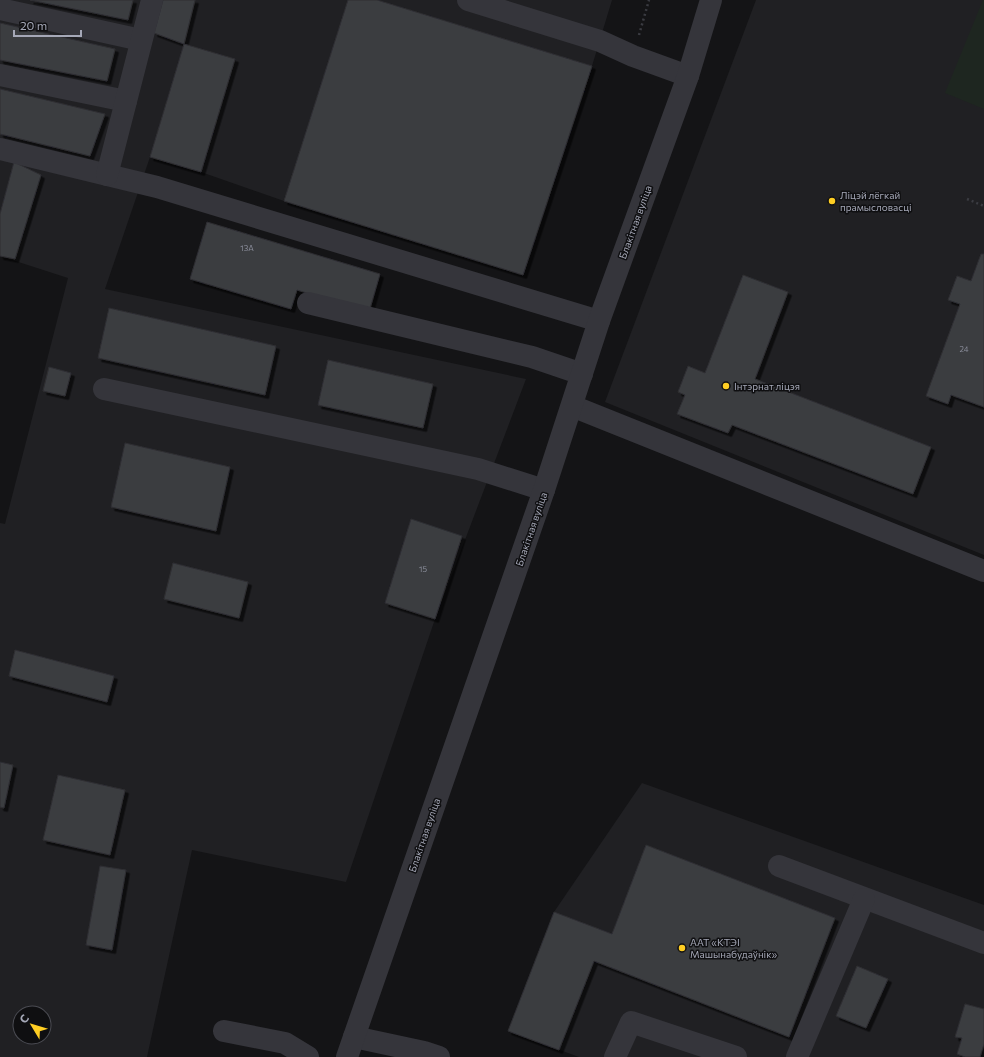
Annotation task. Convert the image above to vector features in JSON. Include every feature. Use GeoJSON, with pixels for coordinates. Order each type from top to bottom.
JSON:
{"type":"FeatureCollection","features":[{"type":"Feature","properties":{"kind":"street"},"geometry":{"type":"LineString","coordinates":[[107,175],[152,0]]}},
{"type":"Feature","properties":{"kind":"street"},"geometry":{"type":"LineString","coordinates":[[468,0],[600,41],[633,56],[688,76]]}},
{"type":"Feature","properties":{"kind":"street","name":"Блакітная вуліца"},"geometry":{"type":"LineString","coordinates":[[350,1047],[544,490],[599,321],[688,76],[711,0]]}},
{"type":"Feature","properties":{"kind":"street"},"geometry":{"type":"LineString","coordinates":[[0,9],[141,40]]}},
{"type":"Feature","properties":{"kind":"street"},"geometry":{"type":"LineString","coordinates":[[0,75],[126,101]]}},
{"type":"Feature","properties":{"kind":"street"},"geometry":{"type":"LineString","coordinates":[[2,156],[107,175],[157,187],[599,321]]}},
{"type":"Feature","properties":{"kind":"street"},"geometry":{"type":"LineString","coordinates":[[308,303],[532,357],[582,374]]}},
{"type":"Feature","properties":{"kind":"street"},"geometry":{"type":"LineString","coordinates":[[104,389],[478,469],[544,490]]}},
{"type":"Feature","properties":{"kind":"street"},"geometry":{"type":"LineString","coordinates":[[572,406],[984,571]]}},
{"type":"Feature","properties":{"kind":"street"},"geometry":{"type":"LineString","coordinates":[[779,866],[984,943]]}},
{"type":"Feature","properties":{"kind":"street"},"geometry":{"type":"LineString","coordinates":[[796,1057],[864,899]]}},
{"type":"Feature","properties":{"kind":"street"},"geometry":{"type":"LineString","coordinates":[[614,1057],[631,1022],[736,1057]]}},
{"type":"Feature","properties":{"kind":"street"},"geometry":{"type":"LineString","coordinates":[[224,1031],[285,1044],[308,1057]]}},
{"type":"Feature","properties":{"kind":"street"},"geometry":{"type":"LineString","coordinates":[[350,1047],[424,1052],[438,1057]]}},
{"type":"Feature","properties":{"kind":"path"},"geometry":{"type":"LineString","coordinates":[[633,56],[649,0]]}},
{"type":"Feature","properties":{"kind":"path"},"geometry":{"type":"LineString","coordinates":[[967,200],[984,206]]}},
{"type":"Feature","properties":{"kind":"shaded area"},"geometry":{"type":"Polygon","coordinates":[[[0,0],[612,0],[592,66],[523,275],[284,201],[201,172],[150,157],[105,289],[526,379],[435,619],[346,882],[192,850],[147,1057],[0,1057],[0,523],[5,524],[68,278],[0,256],[0,0]]]}},
{"type":"Feature","properties":{"kind":"shaded area","name":"Ліцэй лёгкай прамысловасці"},"geometry":{"type":"Polygon","coordinates":[[[756,0],[984,0],[984,555],[605,402],[756,0]]]}},
{"type":"Feature","properties":{"kind":"shaded area"},"geometry":{"type":"Polygon","coordinates":[[[984,0],[984,109],[945,93],[984,0]]]}},
{"type":"Feature","properties":{"kind":"shaded area","name":"ААТ «КТЭІ Машынабудаўнік»"},"geometry":{"type":"Polygon","coordinates":[[[642,783],[984,905],[984,1057],[579,1057],[508,1031],[554,912],[642,783]]]}},
{"type":"Feature","properties":{"kind":"building"},"geometry":{"type":"Polygon","coordinates":[[[30,0],[133,0],[128,20],[30,0]]]}},
{"type":"Feature","properties":{"kind":"building"},"geometry":{"type":"Polygon","coordinates":[[[163,0],[195,0],[184,44],[154,33],[163,0]]]}},
{"type":"Feature","properties":{"kind":"building"},"geometry":{"type":"Polygon","coordinates":[[[348,0],[377,0],[592,66],[523,275],[284,201],[348,0]]]}},
{"type":"Feature","properties":{"kind":"building"},"geometry":{"type":"Polygon","coordinates":[[[0,23],[115,49],[107,81],[0,60],[0,23]]]}},
{"type":"Feature","properties":{"kind":"building"},"geometry":{"type":"Polygon","coordinates":[[[184,44],[235,59],[201,172],[150,157],[184,44]]]}},
{"type":"Feature","properties":{"kind":"building"},"geometry":{"type":"Polygon","coordinates":[[[0,89],[105,114],[90,156],[0,134],[0,89]]]}},
{"type":"Feature","properties":{"kind":"building"},"geometry":{"type":"Polygon","coordinates":[[[14,162],[41,175],[15,259],[0,256],[0,214],[14,162]]]}},
{"type":"Feature","properties":{"kind":"building"},"geometry":{"type":"Polygon","coordinates":[[[207,222],[380,274],[369,312],[297,290],[291,309],[190,279],[207,222]]]}},
{"type":"Feature","properties":{"kind":"building"},"geometry":{"type":"Polygon","coordinates":[[[981,254],[984,254],[984,407],[951,395],[948,404],[926,396],[960,304],[948,300],[957,276],[971,281],[981,254]]]}},
{"type":"Feature","properties":{"kind":"building","name":"Інтэрнат ліцэя"},"geometry":{"type":"Polygon","coordinates":[[[743,275],[788,292],[755,379],[931,447],[913,494],[732,425],[728,433],[677,414],[685,395],[678,392],[688,366],[705,373],[743,275]]]}},
{"type":"Feature","properties":{"kind":"building"},"geometry":{"type":"Polygon","coordinates":[[[109,308],[276,346],[265,395],[98,358],[109,308]]]}},
{"type":"Feature","properties":{"kind":"building"},"geometry":{"type":"Polygon","coordinates":[[[328,360],[433,384],[423,428],[318,405],[328,360]]]}},
{"type":"Feature","properties":{"kind":"building"},"geometry":{"type":"Polygon","coordinates":[[[49,367],[71,373],[65,396],[43,391],[49,367]]]}},
{"type":"Feature","properties":{"kind":"building"},"geometry":{"type":"Polygon","coordinates":[[[125,443],[230,467],[216,531],[111,507],[125,443]]]}},
{"type":"Feature","properties":{"kind":"building"},"geometry":{"type":"Polygon","coordinates":[[[411,519],[462,536],[435,619],[385,603],[411,519]]]}},
{"type":"Feature","properties":{"kind":"building"},"geometry":{"type":"Polygon","coordinates":[[[173,563],[248,582],[239,618],[164,599],[173,563]]]}},
{"type":"Feature","properties":{"kind":"building"},"geometry":{"type":"Polygon","coordinates":[[[15,650],[114,676],[107,702],[9,676],[15,650]]]}},
{"type":"Feature","properties":{"kind":"building"},"geometry":{"type":"Polygon","coordinates":[[[0,762],[13,765],[4,808],[0,807],[0,762]]]}},
{"type":"Feature","properties":{"kind":"building"},"geometry":{"type":"Polygon","coordinates":[[[58,775],[125,790],[110,855],[43,840],[58,775]]]}},
{"type":"Feature","properties":{"kind":"building","name":"ААТ «КТЭІ Машынабудаўнік»"},"geometry":{"type":"Polygon","coordinates":[[[646,845],[835,918],[789,1037],[594,961],[559,1050],[508,1031],[554,912],[612,934],[646,845]]]}},
{"type":"Feature","properties":{"kind":"building"},"geometry":{"type":"Polygon","coordinates":[[[100,866],[126,870],[112,950],[86,945],[100,866]]]}},
{"type":"Feature","properties":{"kind":"building"},"geometry":{"type":"Polygon","coordinates":[[[857,966],[888,979],[866,1028],[836,1016],[857,966]]]}},
{"type":"Feature","properties":{"kind":"building"},"geometry":{"type":"Polygon","coordinates":[[[965,1004],[984,1009],[984,1044],[980,1057],[965,1057],[957,1054],[962,1038],[955,1037],[965,1004]]]}},
{"type":"Feature","properties":{"kind":"place","name":"Ліцэй лёгкай прамысловасці"},"geometry":{"type":"Point","coordinates":[832,201]}},
{"type":"Feature","properties":{"kind":"place","name":"Інтэрнат ліцэя"},"geometry":{"type":"Point","coordinates":[726,386]}},
{"type":"Feature","properties":{"kind":"place","name":"ААТ «КТЭІ Машынабудаўнік»"},"geometry":{"type":"Point","coordinates":[682,948]}}]}
